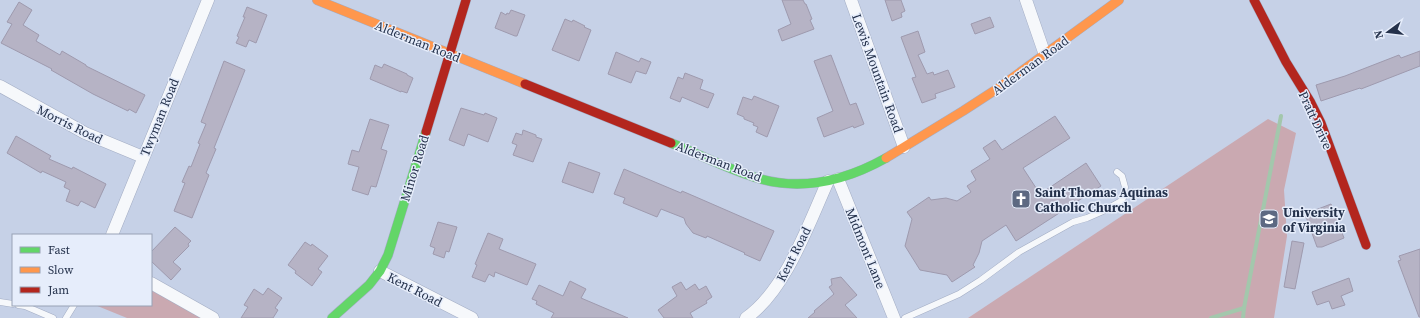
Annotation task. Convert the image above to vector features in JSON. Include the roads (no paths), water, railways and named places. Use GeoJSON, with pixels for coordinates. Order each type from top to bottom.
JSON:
{"type":"FeatureCollection","features":[{"type":"Feature","properties":{"kind":"main road","name":"Alderman Road"},"geometry":{"type":"LineString","coordinates":[[317,0],[754,177],[775,182],[797,184],[833,180],[858,172],[904,147],[983,98],[1045,55],[1119,0]]}},
{"type":"Feature","properties":{"kind":"main road","name":"Minor Road"},"geometry":{"type":"LineString","coordinates":[[332,318],[369,285],[380,271],[388,255],[466,0]]}},
{"type":"Feature","properties":{"kind":"main road","name":"Pratt Drive"},"geometry":{"type":"LineString","coordinates":[[1254,0],[1286,62],[1310,101],[1321,123],[1366,246]]}},
{"type":"Feature","properties":{"kind":"street","name":"Twyman Road"},"geometry":{"type":"LineString","coordinates":[[112,234],[208,0]]}},
{"type":"Feature","properties":{"kind":"street","name":"Lewis Mountain Road"},"geometry":{"type":"LineString","coordinates":[[851,0],[904,147]]}},
{"type":"Feature","properties":{"kind":"street"},"geometry":{"type":"LineString","coordinates":[[1026,0],[1045,55]]}},
{"type":"Feature","properties":{"kind":"street","name":"Morris Road"},"geometry":{"type":"LineString","coordinates":[[0,86],[85,133],[143,157]]}},
{"type":"Feature","properties":{"kind":"street","name":"Kent Road"},"geometry":{"type":"LineString","coordinates":[[746,318],[766,300],[789,267],[833,180]]}},
{"type":"Feature","properties":{"kind":"street","name":"Midmont Lane"},"geometry":{"type":"LineString","coordinates":[[833,180],[894,318]]}},
{"type":"Feature","properties":{"kind":"street","name":"Kent Road"},"geometry":{"type":"LineString","coordinates":[[380,271],[472,318]]}},
{"type":"Feature","properties":{"kind":"street"},"geometry":{"type":"LineString","coordinates":[[152,283],[213,318]]}},
{"type":"Feature","properties":{"kind":"lane"},"geometry":{"type":"LineString","coordinates":[[905,318],[959,294],[1019,252],[1073,222],[1103,212],[1121,201],[1123,198],[1124,187],[1122,176],[1117,172]]}},
{"type":"Feature","properties":{"kind":"lane"},"geometry":{"type":"LineString","coordinates":[[0,302],[12,304]]}},
{"type":"Feature","properties":{"kind":"lane"},"geometry":{"type":"LineString","coordinates":[[25,306],[53,318]]}},
{"type":"Feature","properties":{"kind":"lane"},"geometry":{"type":"LineString","coordinates":[[66,318],[73,306]]}},
{"type":"Feature","properties":{"kind":"waterway"},"geometry":{"type":"LineString","coordinates":[[1243,318],[1281,116]]}},
{"type":"Feature","properties":{"kind":"waterway"},"geometry":{"type":"LineString","coordinates":[[1211,318],[1244,308]]}},
{"type":"Feature","properties":{"kind":"place","name":"Saint Thomas Aquinas Catholic Church"},"geometry":{"type":"Point","coordinates":[1021,199]}},
{"type":"Feature","properties":{"kind":"place","name":"University of Virginia"},"geometry":{"type":"Point","coordinates":[1269,219]}}]}
